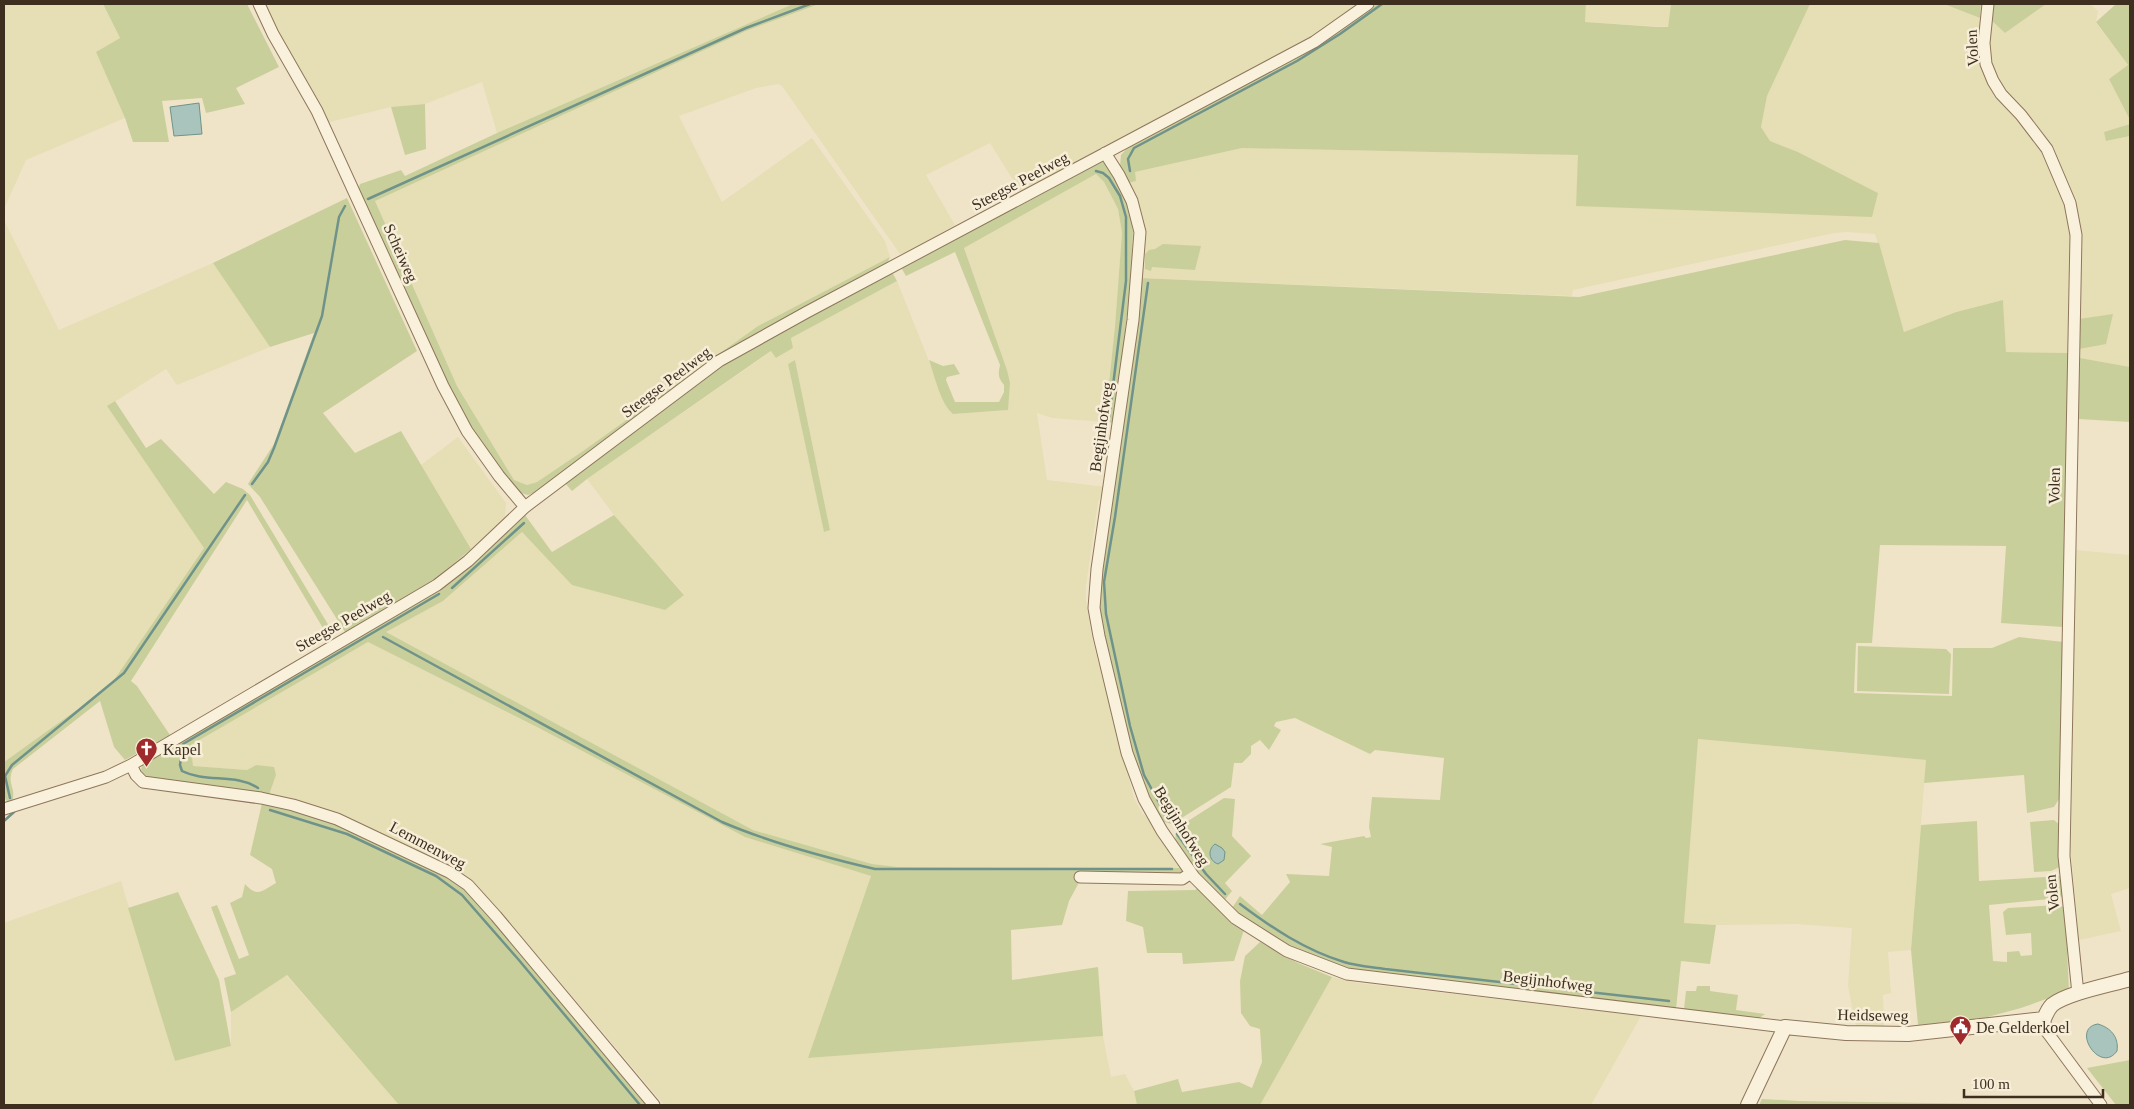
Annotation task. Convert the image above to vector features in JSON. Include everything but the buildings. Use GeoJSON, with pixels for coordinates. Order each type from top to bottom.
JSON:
{"type":"FeatureCollection","features":[{"type":"Feature","properties":{"kind":"street","name":"Scheiweg"},"geometry":{"type":"LineString","coordinates":[[259,4],[273,34],[317,111],[447,394],[498,476],[525,507]]}},
{"type":"Feature","properties":{"kind":"street","name":"Steegse Peelweg"},"geometry":{"type":"LineString","coordinates":[[4,809],[106,777],[131,765],[437,585],[468,561],[525,507],[719,361],[806,312],[1314,42],[1368,4]]}},
{"type":"Feature","properties":{"kind":"street","name":"Volen"},"geometry":{"type":"LineString","coordinates":[[1988,4],[1984,43],[1986,64],[1992,81],[2047,149],[2070,203],[2076,235],[2064,856],[2078,994]]}},
{"type":"Feature","properties":{"kind":"street","name":"Begijnhofweg"},"geometry":{"type":"LineString","coordinates":[[1106,153],[1132,201],[1140,232],[1133,320],[1097,569],[1094,608],[1127,753],[1140,790],[1162,831],[1191,873],[1235,918],[1287,951],[1346,974],[1785,1028]]}},
{"type":"Feature","properties":{"kind":"street","name":"Lemmenweg"},"geometry":{"type":"LineString","coordinates":[[131,765],[136,775],[143,782],[261,798],[293,805],[337,819],[449,872],[468,886],[496,916],[654,1105]]}},
{"type":"Feature","properties":{"kind":"street"},"geometry":{"type":"LineString","coordinates":[[1080,877],[1182,879],[1191,873]]}},
{"type":"Feature","properties":{"kind":"street"},"geometry":{"type":"LineString","coordinates":[[2101,1105],[2046,1032],[2044,1019],[2048,1009],[2055,1003],[2078,994],[2130,979]]}},
{"type":"Feature","properties":{"kind":"street","name":"Heidseweg"},"geometry":{"type":"LineString","coordinates":[[1785,1028],[1846,1034],[1908,1034],[2044,1019]]}},
{"type":"Feature","properties":{"kind":"street"},"geometry":{"type":"LineString","coordinates":[[1748,1105],[1785,1028]]}},
{"type":"Feature","properties":{"kind":"shaded area"},"geometry":{"type":"Polygon","coordinates":[[[4,4],[103,4],[120,38],[96,52],[125,118],[26,160],[4,209],[4,4]]]}},
{"type":"Feature","properties":{"kind":"shaded area"},"geometry":{"type":"Polygon","coordinates":[[[264,4],[793,4],[497,133],[482,82],[425,104],[391,107],[326,123],[264,4]]]}},
{"type":"Feature","properties":{"kind":"shaded area"},"geometry":{"type":"Polygon","coordinates":[[[819,4],[1362,4],[1311,39],[1108,147],[1020,191],[990,143],[926,175],[955,225],[909,251],[900,254],[782,86],[778,84],[756,88],[679,116],[722,202],[812,138],[885,241],[890,257],[758,326],[537,482],[527,485],[514,480],[457,386],[374,201],[746,31],[819,4]]]}},
{"type":"Feature","properties":{"kind":"shaded area"},"geometry":{"type":"Polygon","coordinates":[[[1586,4],[1671,4],[1668,27],[1585,22],[1586,4]]]}},
{"type":"Feature","properties":{"kind":"shaded area"},"geometry":{"type":"Polygon","coordinates":[[[1810,4],[1944,4],[1992,21],[2005,33],[2046,4],[2090,4],[2098,11],[2096,23],[2128,65],[2109,79],[2130,120],[2130,124],[2104,132],[2107,141],[2130,136],[2130,367],[2080,358],[2069,359],[2069,353],[2006,352],[2003,300],[1955,312],[1904,332],[1875,234],[1834,233],[1573,290],[1572,296],[1140,278],[1144,233],[1139,205],[1128,183],[1135,172],[1242,148],[1579,155],[1576,205],[1878,193],[1798,152],[1770,141],[1761,127],[1767,96],[1810,4]]]}},
{"type":"Feature","properties":{"kind":"shaded area"},"geometry":{"type":"Polygon","coordinates":[[[1096,174],[1104,182],[1118,209],[1122,233],[1105,422],[1052,418],[1037,413],[1047,480],[1106,487],[1098,502],[1086,586],[1086,600],[1092,638],[1134,798],[1142,813],[1156,825],[1184,868],[898,867],[872,864],[753,830],[385,632],[443,601],[522,532],[573,585],[665,610],[684,594],[614,515],[587,479],[772,351],[777,358],[793,348],[791,338],[897,281],[949,411],[953,414],[1008,410],[1007,370],[964,248],[1096,174]],[[795,360],[788,364],[824,531],[830,530],[795,360]]]}},
{"type":"Feature","properties":{"kind":"shaded area"},"geometry":{"type":"Polygon","coordinates":[[[4,220],[59,330],[213,263],[270,347],[177,385],[166,369],[108,406],[204,548],[114,680],[78,709],[4,762],[4,220]]]}},
{"type":"Feature","properties":{"kind":"shaded area"},"geometry":{"type":"Polygon","coordinates":[[[458,437],[506,503],[505,517],[471,549],[421,465],[458,437]]]}},
{"type":"Feature","properties":{"kind":"shaded area"},"geometry":{"type":"Polygon","coordinates":[[[2075,550],[2130,555],[2130,888],[2111,894],[2121,931],[2079,940],[2071,853],[2075,550]]]}},
{"type":"Feature","properties":{"kind":"shaded area"},"geometry":{"type":"Polygon","coordinates":[[[368,642],[537,727],[745,837],[871,876],[808,1058],[1103,1036],[1111,1077],[1125,1074],[1134,1091],[1137,1105],[664,1105],[513,926],[471,884],[450,867],[368,828],[269,795],[276,775],[256,765],[247,770],[193,766],[191,745],[368,642]]]}},
{"type":"Feature","properties":{"kind":"shaded area"},"geometry":{"type":"Polygon","coordinates":[[[1697,739],[1926,760],[1911,950],[1888,952],[1891,993],[1883,995],[1884,1026],[1856,1026],[1848,986],[1852,928],[1796,924],[1716,925],[1684,923],[1697,739]]]}},
{"type":"Feature","properties":{"kind":"shaded area"},"geometry":{"type":"Polygon","coordinates":[[[121,881],[175,1061],[231,1046],[231,1012],[286,975],[399,1105],[4,1105],[4,923],[121,881]]]}},
{"type":"Feature","properties":{"kind":"shaded area"},"geometry":{"type":"Polygon","coordinates":[[[1332,977],[1358,983],[1641,1016],[1591,1105],[1260,1105],[1332,977]]]}},
{"type":"Feature","properties":{"kind":"green space"},"geometry":{"type":"Polygon","coordinates":[[[103,4],[247,4],[279,67],[236,88],[245,104],[206,113],[202,98],[162,101],[169,142],[133,142],[125,118],[96,52],[120,38],[103,4]]]}},
{"type":"Feature","properties":{"kind":"green space"},"geometry":{"type":"Polygon","coordinates":[[[793,4],[819,4],[746,31],[375,201],[457,386],[514,480],[527,485],[537,482],[583,451],[758,326],[890,257],[886,266],[776,323],[544,489],[528,495],[517,492],[478,443],[446,384],[358,190],[360,184],[401,170],[405,176],[497,133],[793,4]]]}},
{"type":"Feature","properties":{"kind":"green space"},"geometry":{"type":"Polygon","coordinates":[[[1377,4],[1586,4],[1585,22],[1668,27],[1671,4],[1810,4],[1767,96],[1761,127],[1770,141],[1798,152],[1878,193],[1872,217],[1576,206],[1578,155],[1242,148],[1135,172],[1136,181],[1128,183],[1120,166],[1121,155],[1130,145],[1348,24],[1377,4]]]}},
{"type":"Feature","properties":{"kind":"green space"},"geometry":{"type":"Polygon","coordinates":[[[1944,4],[1981,4],[1980,18],[1944,4]]]}},
{"type":"Feature","properties":{"kind":"green space"},"geometry":{"type":"Polygon","coordinates":[[[1994,4],[2046,4],[2005,33],[1992,21],[1994,4]]]}},
{"type":"Feature","properties":{"kind":"green space"},"geometry":{"type":"Polygon","coordinates":[[[2116,4],[2130,4],[2130,120],[2109,79],[2128,65],[2096,22],[2116,4]]]}},
{"type":"Feature","properties":{"kind":"green space"},"geometry":{"type":"Polygon","coordinates":[[[425,104],[426,149],[405,155],[391,107],[425,104]]]}},
{"type":"Feature","properties":{"kind":"green space"},"geometry":{"type":"Polygon","coordinates":[[[2130,124],[2130,136],[2106,141],[2104,132],[2130,124]]]}},
{"type":"Feature","properties":{"kind":"green space"},"geometry":{"type":"Polygon","coordinates":[[[1095,162],[1103,162],[1108,166],[1130,207],[1133,232],[1131,282],[1114,423],[1105,422],[1122,233],[1118,209],[1104,182],[1096,174],[964,248],[1010,383],[1008,410],[953,414],[941,397],[929,360],[943,366],[954,364],[960,374],[947,377],[946,380],[955,402],[999,402],[1004,392],[1004,385],[999,376],[1000,365],[955,252],[906,276],[902,269],[904,264],[1095,162]]]}},
{"type":"Feature","properties":{"kind":"green space"},"geometry":{"type":"Polygon","coordinates":[[[347,198],[417,351],[323,413],[355,453],[401,431],[471,549],[435,579],[345,632],[260,497],[248,484],[274,444],[314,333],[270,347],[213,263],[347,198]]]}},
{"type":"Feature","properties":{"kind":"green space"},"geometry":{"type":"Polygon","coordinates":[[[1845,240],[1879,243],[1904,332],[1956,312],[2003,300],[2006,352],[2069,353],[2063,627],[2001,623],[2006,546],[1880,545],[1872,643],[1856,643],[1854,693],[1952,696],[1953,648],[1992,648],[2019,637],[2064,642],[2061,796],[2054,807],[2027,813],[2024,775],[1924,783],[1926,760],[1698,739],[1684,923],[1716,925],[1710,964],[1681,961],[1676,1009],[1391,977],[1339,966],[1293,949],[1254,925],[1232,908],[1240,896],[1262,915],[1290,882],[1286,874],[1329,876],[1332,847],[1320,844],[1364,836],[1366,838],[1371,837],[1369,827],[1372,797],[1440,800],[1444,758],[1375,750],[1370,754],[1295,718],[1276,722],[1274,726],[1281,730],[1269,750],[1260,740],[1251,746],[1251,754],[1242,763],[1234,763],[1231,787],[1172,824],[1161,821],[1142,787],[1110,673],[1098,596],[1140,278],[1579,297],[1845,240]]]}},
{"type":"Feature","properties":{"kind":"green space"},"geometry":{"type":"Polygon","coordinates":[[[1163,244],[1201,246],[1195,270],[1152,267],[1151,271],[1145,269],[1145,254],[1149,250],[1163,244]]]}},
{"type":"Feature","properties":{"kind":"green space"},"geometry":{"type":"Polygon","coordinates":[[[892,272],[897,281],[791,338],[793,348],[776,358],[771,351],[572,491],[564,482],[746,348],[892,272]]]}},
{"type":"Feature","properties":{"kind":"green space"},"geometry":{"type":"Polygon","coordinates":[[[2113,314],[2106,344],[2079,349],[2079,319],[2113,314]]]}},
{"type":"Feature","properties":{"kind":"green space"},"geometry":{"type":"Polygon","coordinates":[[[2080,358],[2130,367],[2130,422],[2078,419],[2080,358]]]}},
{"type":"Feature","properties":{"kind":"green space"},"geometry":{"type":"Polygon","coordinates":[[[795,360],[830,530],[824,532],[788,364],[795,360]]]}},
{"type":"Feature","properties":{"kind":"green space"},"geometry":{"type":"Polygon","coordinates":[[[115,401],[146,448],[161,439],[214,494],[226,482],[243,489],[250,495],[332,633],[330,640],[247,500],[131,681],[137,686],[170,735],[125,760],[114,747],[100,701],[13,769],[11,779],[13,797],[12,802],[8,802],[4,798],[4,762],[78,709],[114,680],[204,548],[107,406],[115,401]]]}},
{"type":"Feature","properties":{"kind":"green space"},"geometry":{"type":"Polygon","coordinates":[[[525,515],[552,552],[614,515],[684,595],[665,610],[572,585],[522,532],[443,601],[386,632],[753,830],[872,864],[898,867],[1184,868],[1179,878],[1083,875],[1069,901],[1062,925],[1011,930],[1012,980],[1098,967],[1103,1036],[808,1058],[871,876],[745,837],[537,727],[368,642],[191,745],[193,766],[247,770],[256,765],[274,767],[276,775],[269,795],[147,778],[142,773],[141,770],[144,763],[452,579],[525,515]]]}},
{"type":"Feature","properties":{"kind":"green space"},"geometry":{"type":"Polygon","coordinates":[[[1858,646],[1946,649],[1951,654],[1949,694],[1857,691],[1858,646]]]}},
{"type":"Feature","properties":{"kind":"green space"},"geometry":{"type":"Polygon","coordinates":[[[1224,798],[1235,799],[1232,836],[1251,856],[1225,883],[1232,891],[1224,901],[1195,872],[1175,840],[1177,828],[1224,798]]]}},
{"type":"Feature","properties":{"kind":"green space"},"geometry":{"type":"Polygon","coordinates":[[[262,803],[293,809],[385,842],[451,877],[471,895],[651,1105],[399,1105],[287,975],[231,1012],[224,978],[236,974],[211,907],[217,905],[239,959],[249,955],[230,903],[242,897],[245,884],[253,891],[260,892],[276,883],[272,869],[250,855],[262,803]]]}},
{"type":"Feature","properties":{"kind":"green space"},"geometry":{"type":"Polygon","coordinates":[[[2054,820],[2060,825],[2062,866],[2051,871],[2034,872],[2030,822],[2054,820]]]}},
{"type":"Feature","properties":{"kind":"green space"},"geometry":{"type":"Polygon","coordinates":[[[1977,821],[1979,881],[2063,876],[2064,895],[2060,898],[1989,905],[1993,961],[2007,962],[2007,952],[2019,951],[2021,956],[2032,955],[2031,933],[2006,935],[2003,912],[2008,908],[2060,905],[2065,908],[2069,991],[2021,1008],[1984,1018],[1918,1025],[1911,950],[1921,825],[1977,821]]]}},
{"type":"Feature","properties":{"kind":"green space"},"geometry":{"type":"Polygon","coordinates":[[[1198,888],[1244,930],[1234,961],[1183,964],[1182,953],[1147,953],[1143,927],[1126,921],[1128,891],[1195,890],[1198,888]]]}},
{"type":"Feature","properties":{"kind":"green space"},"geometry":{"type":"Polygon","coordinates":[[[178,892],[219,980],[231,1046],[175,1061],[128,908],[178,892]]]}},
{"type":"Feature","properties":{"kind":"green space"},"geometry":{"type":"Polygon","coordinates":[[[1260,942],[1298,963],[1332,977],[1260,1105],[1137,1105],[1134,1091],[1178,1079],[1182,1092],[1239,1082],[1252,1088],[1262,1062],[1260,1029],[1250,1026],[1241,1013],[1240,981],[1245,956],[1260,942]]]}},
{"type":"Feature","properties":{"kind":"green space"},"geometry":{"type":"Polygon","coordinates":[[[1697,986],[1710,986],[1710,991],[1738,995],[1736,1010],[1765,1014],[1758,1019],[1684,1009],[1686,991],[1696,991],[1697,986]]]}},
{"type":"Feature","properties":{"kind":"green space"},"geometry":{"type":"Polygon","coordinates":[[[2130,1060],[2130,1105],[2116,1105],[2087,1068],[2130,1060]]]}},
{"type":"Feature","properties":{"kind":"green space"},"geometry":{"type":"Polygon","coordinates":[[[1762,1099],[1799,1101],[1995,1105],[1759,1105],[1762,1099]]]}},
{"type":"Feature","properties":{"kind":"water"},"geometry":{"type":"Polygon","coordinates":[[[199,103],[202,134],[174,136],[170,107],[199,103]]]}},
{"type":"Feature","properties":{"kind":"water"},"geometry":{"type":"Polygon","coordinates":[[[1215,844],[1225,852],[1224,860],[1218,864],[1215,863],[1210,855],[1212,846],[1215,844]]]}},
{"type":"Feature","properties":{"kind":"water"},"geometry":{"type":"Polygon","coordinates":[[[2098,1024],[2107,1028],[2117,1041],[2117,1051],[2110,1057],[2096,1054],[2087,1041],[2087,1033],[2090,1027],[2098,1024]]]}},
{"type":"Feature","properties":{"kind":"waterway"},"geometry":{"type":"LineString","coordinates":[[368,199],[746,28],[810,4]]}},
{"type":"Feature","properties":{"kind":"waterway"},"geometry":{"type":"LineString","coordinates":[[1130,171],[1128,159],[1134,148],[1297,61],[1340,34],[1382,4]]}},
{"type":"Feature","properties":{"kind":"waterway"},"geometry":{"type":"LineString","coordinates":[[1096,171],[1103,173],[1109,178],[1120,196],[1126,217],[1126,281],[1109,418]]}},
{"type":"Feature","properties":{"kind":"waterway"},"geometry":{"type":"LineString","coordinates":[[252,484],[268,462],[274,448],[322,316],[339,217],[345,206]]}},
{"type":"Feature","properties":{"kind":"waterway"},"geometry":{"type":"LineString","coordinates":[[1148,283],[1104,582],[1106,614],[1130,726],[1144,775],[1169,821]]}},
{"type":"Feature","properties":{"kind":"waterway"},"geometry":{"type":"LineString","coordinates":[[10,798],[5,776],[12,765],[124,673],[245,495]]}},
{"type":"Feature","properties":{"kind":"waterway"},"geometry":{"type":"LineString","coordinates":[[452,588],[524,523]]}},
{"type":"Feature","properties":{"kind":"waterway"},"geometry":{"type":"LineString","coordinates":[[258,788],[249,783],[231,779],[201,777],[182,771],[180,765],[183,744],[439,594]]}},
{"type":"Feature","properties":{"kind":"waterway"},"geometry":{"type":"LineString","coordinates":[[383,637],[722,822],[759,837],[797,849],[875,869],[1172,869]]}},
{"type":"Feature","properties":{"kind":"waterway"},"geometry":{"type":"LineString","coordinates":[[270,810],[347,834],[436,876],[462,895],[640,1105]]}},
{"type":"Feature","properties":{"kind":"waterway"},"geometry":{"type":"LineString","coordinates":[[4,821],[14,812]]}},
{"type":"Feature","properties":{"kind":"waterway"},"geometry":{"type":"LineString","coordinates":[[1177,834],[1206,874],[1225,894]]}},
{"type":"Feature","properties":{"kind":"waterway"},"geometry":{"type":"LineString","coordinates":[[1240,904],[1302,945],[1349,963],[1385,969],[1669,1001]]}},
{"type":"Feature","properties":{"kind":"place","name":"Kapel"},"geometry":{"type":"Point","coordinates":[147,768]}},
{"type":"Feature","properties":{"kind":"place","name":"De Gelderkoel"},"geometry":{"type":"Point","coordinates":[1960,1046]}}]}
